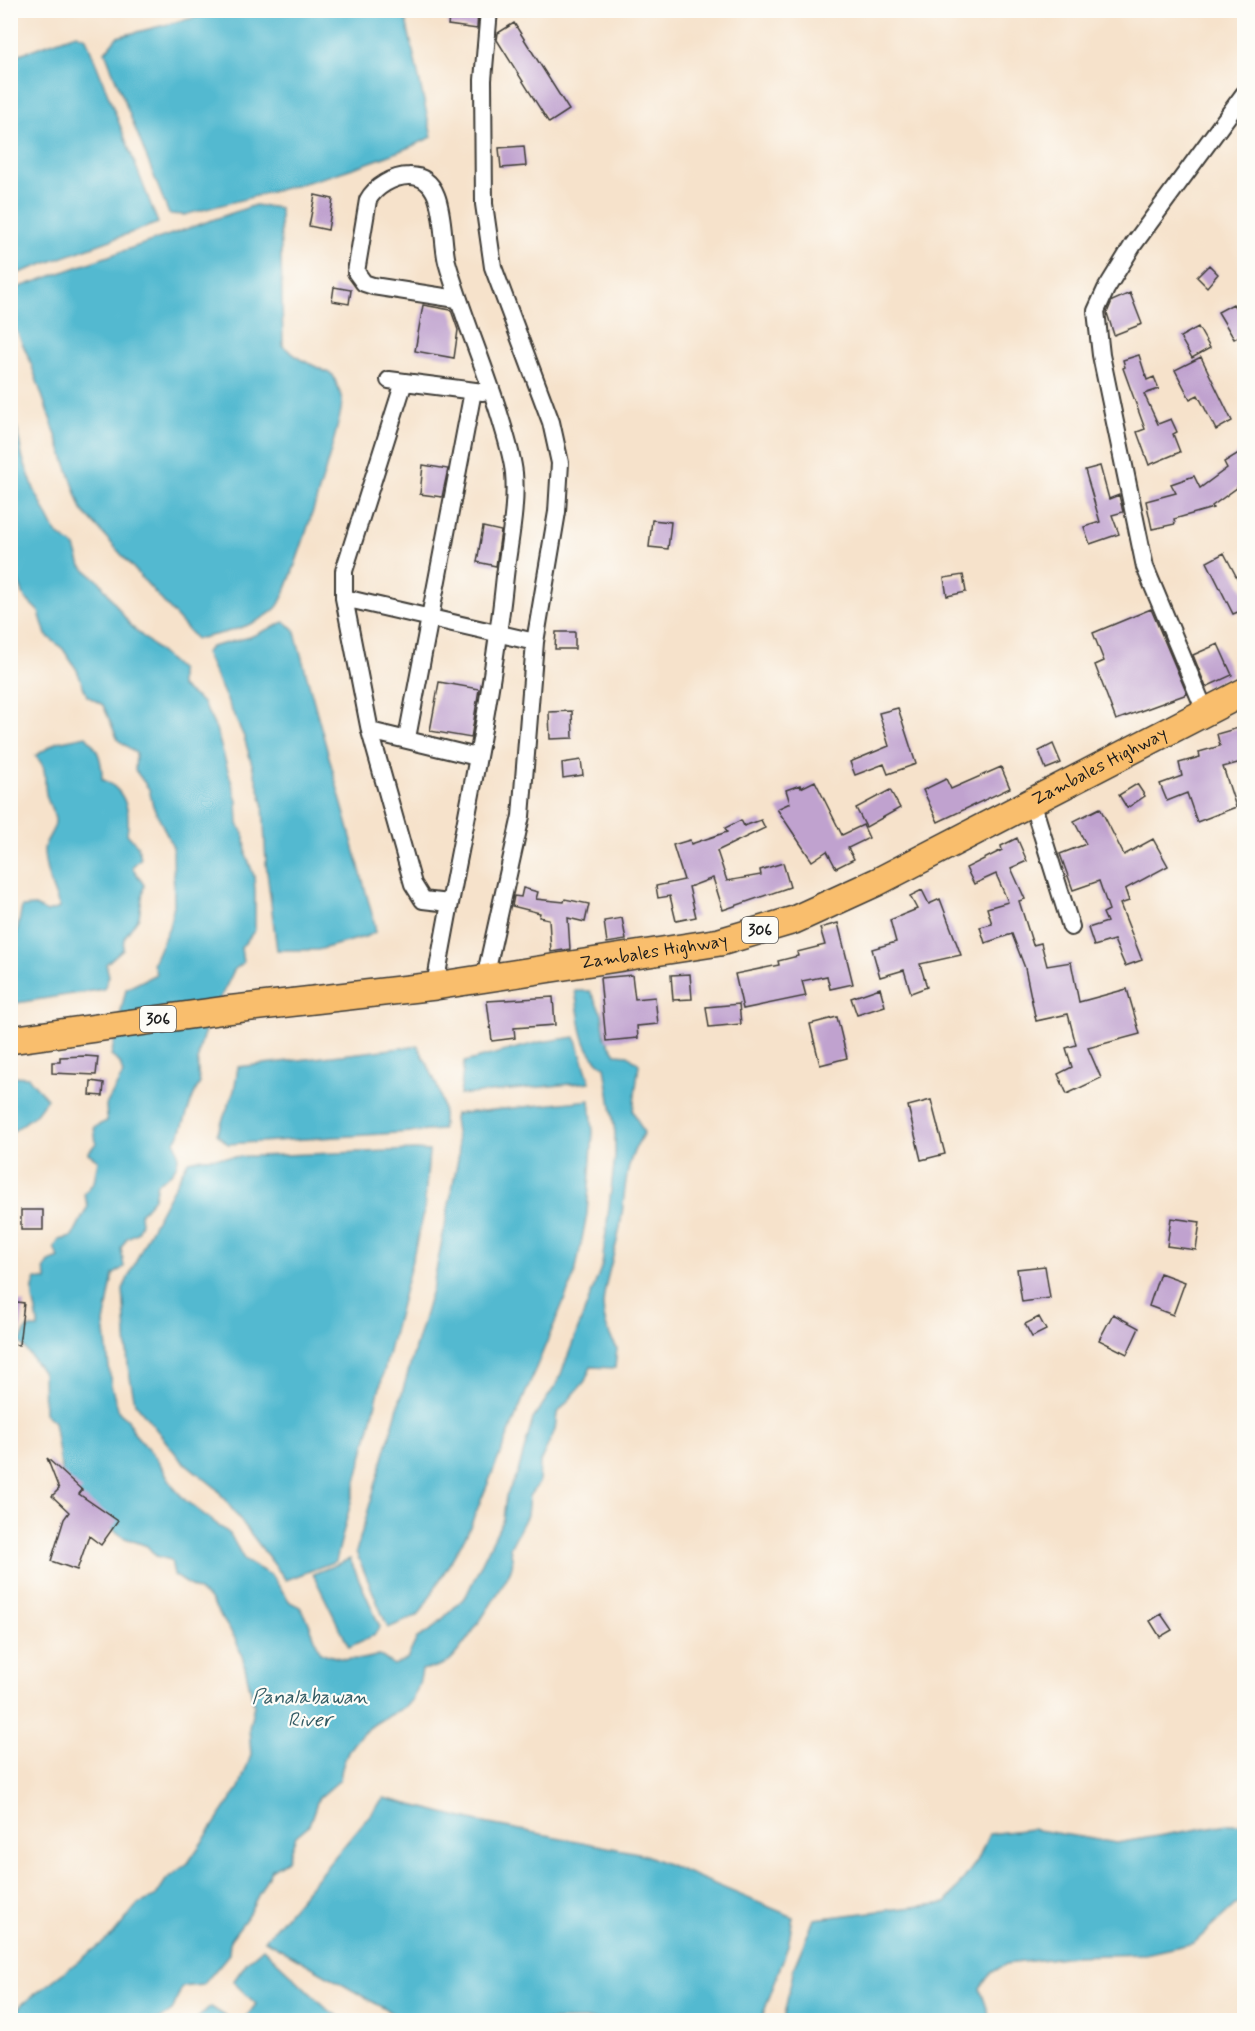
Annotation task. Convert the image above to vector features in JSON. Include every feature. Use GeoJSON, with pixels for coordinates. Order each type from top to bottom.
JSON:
{"type":"FeatureCollection","features":[{"type":"Feature","properties":{"kind":"main road","name":"Zambales Highway"},"geometry":{"type":"LineString","coordinates":[[10,1040],[226,1010],[435,986],[609,962],[720,942],[794,920],[877,882],[1245,692]]}},
{"type":"Feature","properties":{"kind":"street"},"geometry":{"type":"LineString","coordinates":[[485,978],[521,816],[535,642],[557,512],[560,463],[551,422],[493,267],[484,193],[483,80],[489,10]]}},
{"type":"Feature","properties":{"kind":"street"},"geometry":{"type":"LineString","coordinates":[[1205,711],[1145,567],[1101,355],[1096,311],[1106,289],[1133,245],[1245,94]]}},
{"type":"Feature","properties":{"kind":"street"},"geometry":{"type":"LineString","coordinates":[[435,986],[500,633],[515,488],[510,453],[493,393],[458,299],[444,251],[439,210],[432,186],[414,176],[395,178],[371,194],[368,200],[356,272],[364,283],[373,286],[458,299]]}},
{"type":"Feature","properties":{"kind":"street"},"geometry":{"type":"LineString","coordinates":[[449,903],[423,900],[415,891],[370,731],[344,598],[344,571],[397,381],[493,393]]}},
{"type":"Feature","properties":{"kind":"street"},"geometry":{"type":"LineString","coordinates":[[407,738],[473,391]]}},
{"type":"Feature","properties":{"kind":"street"},"geometry":{"type":"LineString","coordinates":[[344,598],[535,642]]}},
{"type":"Feature","properties":{"kind":"street"},"geometry":{"type":"LineString","coordinates":[[370,731],[407,738],[477,757]]}},
{"type":"Feature","properties":{"kind":"street"},"geometry":{"type":"LineString","coordinates":[[1032,802],[1071,927]]}},
{"type":"Feature","properties":{"kind":"water"},"geometry":{"type":"Polygon","coordinates":[[[221,11],[404,11],[432,137],[341,172],[184,215],[169,214],[105,52],[117,37],[221,11]]]}},
{"type":"Feature","properties":{"kind":"water"},"geometry":{"type":"Polygon","coordinates":[[[76,34],[86,38],[158,223],[11,276],[11,57],[76,34]]]}},
{"type":"Feature","properties":{"kind":"water"},"geometry":{"type":"Polygon","coordinates":[[[255,205],[280,208],[283,346],[300,359],[333,375],[342,401],[334,440],[314,506],[292,572],[277,607],[250,624],[228,632],[196,639],[82,510],[29,358],[11,319],[11,290],[255,205]]]}},
{"type":"Feature","properties":{"kind":"water","name":"Panalabawan River"},"geometry":{"type":"Polygon","coordinates":[[[10,416],[17,428],[22,456],[34,489],[56,533],[75,547],[81,566],[100,582],[130,625],[180,670],[180,686],[203,703],[216,729],[237,801],[238,824],[245,837],[246,854],[254,876],[255,930],[241,948],[243,963],[234,970],[202,1040],[198,1069],[200,1083],[175,1142],[178,1161],[173,1171],[157,1183],[154,1198],[140,1214],[141,1223],[137,1233],[127,1238],[121,1248],[124,1267],[113,1275],[104,1323],[111,1385],[119,1412],[128,1420],[134,1433],[157,1459],[175,1489],[186,1501],[230,1534],[245,1561],[271,1575],[290,1602],[300,1607],[307,1618],[320,1652],[349,1659],[364,1659],[379,1655],[394,1665],[407,1659],[417,1638],[430,1631],[466,1596],[503,1519],[506,1496],[518,1472],[533,1419],[558,1382],[602,1265],[615,1157],[615,1133],[605,1067],[596,1060],[585,1043],[575,991],[590,991],[602,1014],[605,1038],[616,1054],[628,1055],[639,1064],[633,1111],[644,1133],[628,1170],[619,1232],[603,1302],[606,1323],[617,1348],[615,1368],[591,1367],[585,1381],[557,1414],[555,1430],[540,1462],[539,1483],[529,1496],[527,1515],[510,1548],[513,1560],[509,1574],[472,1632],[448,1662],[422,1670],[416,1692],[408,1704],[375,1724],[353,1744],[344,1760],[340,1780],[318,1799],[309,1825],[296,1836],[287,1860],[271,1870],[247,1917],[230,1940],[229,1954],[203,1985],[182,1987],[172,2011],[159,2020],[11,2020],[22,2004],[113,1935],[138,1904],[155,1897],[166,1880],[188,1863],[239,1788],[251,1755],[249,1728],[254,1705],[243,1659],[235,1638],[209,1598],[174,1575],[171,1560],[156,1556],[147,1546],[125,1538],[64,1485],[54,1422],[44,1413],[43,1373],[20,1342],[27,1328],[38,1328],[33,1298],[36,1279],[47,1280],[44,1270],[49,1262],[59,1258],[54,1248],[59,1240],[72,1237],[88,1206],[84,1194],[94,1182],[98,1160],[88,1153],[96,1143],[94,1127],[107,1121],[106,1105],[123,1074],[120,1063],[111,1056],[126,989],[156,974],[153,963],[169,927],[174,905],[173,847],[153,806],[149,789],[135,770],[136,753],[118,740],[103,705],[87,696],[77,670],[63,649],[46,635],[39,612],[25,598],[11,563],[10,416]]]}},
{"type":"Feature","properties":{"kind":"water"},"geometry":{"type":"Polygon","coordinates":[[[284,622],[294,629],[375,925],[375,932],[368,936],[318,950],[277,950],[266,864],[263,803],[244,737],[205,653],[211,647],[250,637],[284,622]]]}},
{"type":"Feature","properties":{"kind":"water"},"geometry":{"type":"Polygon","coordinates":[[[86,736],[99,756],[102,779],[122,795],[127,809],[127,834],[138,846],[141,858],[132,867],[144,885],[139,917],[124,938],[123,949],[106,964],[109,976],[104,989],[17,1003],[11,994],[11,937],[16,936],[22,907],[35,906],[47,912],[60,908],[49,879],[44,857],[45,846],[54,828],[55,820],[45,788],[44,769],[35,756],[57,742],[86,736]]]}},
{"type":"Feature","properties":{"kind":"water"},"geometry":{"type":"Polygon","coordinates":[[[575,1037],[590,1082],[460,1095],[464,1062],[540,1042],[575,1037]]]}},
{"type":"Feature","properties":{"kind":"water"},"geometry":{"type":"Polygon","coordinates":[[[418,1046],[433,1076],[443,1107],[442,1130],[228,1144],[217,1134],[234,1091],[238,1067],[418,1046]]]}},
{"type":"Feature","properties":{"kind":"water"},"geometry":{"type":"Polygon","coordinates":[[[11,1076],[28,1077],[47,1099],[35,1115],[11,1133],[11,1076]]]}},
{"type":"Feature","properties":{"kind":"water"},"geometry":{"type":"Polygon","coordinates":[[[590,1100],[593,1132],[587,1214],[575,1274],[467,1534],[419,1615],[388,1628],[356,1552],[433,1286],[459,1154],[455,1114],[590,1100]]]}},
{"type":"Feature","properties":{"kind":"water"},"geometry":{"type":"Polygon","coordinates":[[[429,1151],[424,1213],[336,1561],[286,1580],[216,1488],[180,1459],[135,1403],[128,1367],[123,1289],[148,1235],[188,1161],[202,1158],[429,1151]]]}},
{"type":"Feature","properties":{"kind":"water"},"geometry":{"type":"Polygon","coordinates":[[[350,1559],[380,1627],[374,1635],[349,1647],[313,1574],[350,1559]]]}},
{"type":"Feature","properties":{"kind":"water"},"geometry":{"type":"Polygon","coordinates":[[[384,1798],[479,1822],[643,1854],[793,1917],[788,1946],[761,2020],[404,2020],[265,1940],[384,1798]]]}},
{"type":"Feature","properties":{"kind":"water"},"geometry":{"type":"Polygon","coordinates":[[[1228,1824],[1244,1824],[1244,1903],[1235,1905],[1194,1943],[1145,1954],[1073,1956],[1006,1964],[991,1973],[980,1988],[991,2020],[783,2020],[794,1967],[814,1919],[946,1903],[977,1861],[989,1834],[1031,1829],[1117,1843],[1228,1824]]]}},
{"type":"Feature","properties":{"kind":"water"},"geometry":{"type":"Polygon","coordinates":[[[263,1948],[329,2011],[346,2020],[244,2020],[256,2004],[233,1982],[247,1962],[263,1948]]]}},
{"type":"Feature","properties":{"kind":"water"},"geometry":{"type":"Polygon","coordinates":[[[211,2007],[232,2020],[195,2020],[211,2007]]]}},
{"type":"Feature","properties":{"kind":"building"},"geometry":{"type":"Polygon","coordinates":[[[450,10],[478,10],[477,29],[448,25],[450,10]]]}},
{"type":"Feature","properties":{"kind":"building"},"geometry":{"type":"Polygon","coordinates":[[[514,23],[569,110],[549,123],[497,40],[498,33],[514,23]]]}},
{"type":"Feature","properties":{"kind":"building"},"geometry":{"type":"Polygon","coordinates":[[[524,146],[526,166],[501,168],[499,148],[524,146]]]}},
{"type":"Feature","properties":{"kind":"building"},"geometry":{"type":"Polygon","coordinates":[[[315,195],[333,199],[328,230],[309,226],[315,195]]]}},
{"type":"Feature","properties":{"kind":"building"},"geometry":{"type":"Polygon","coordinates":[[[1209,265],[1218,274],[1207,287],[1197,277],[1209,265]]]}},
{"type":"Feature","properties":{"kind":"building"},"geometry":{"type":"Polygon","coordinates":[[[334,287],[351,290],[349,304],[332,301],[334,287]]]}},
{"type":"Feature","properties":{"kind":"building"},"geometry":{"type":"Polygon","coordinates":[[[1130,293],[1142,324],[1114,335],[1107,313],[1112,301],[1130,293]]]}},
{"type":"Feature","properties":{"kind":"building"},"geometry":{"type":"Polygon","coordinates":[[[1245,299],[1245,333],[1234,339],[1218,312],[1233,304],[1235,307],[1245,299]]]}},
{"type":"Feature","properties":{"kind":"building"},"geometry":{"type":"Polygon","coordinates":[[[423,305],[451,310],[458,330],[454,358],[415,351],[423,305]]]}},
{"type":"Feature","properties":{"kind":"building"},"geometry":{"type":"Polygon","coordinates":[[[1198,327],[1210,348],[1192,358],[1180,337],[1198,327]]]}},
{"type":"Feature","properties":{"kind":"building"},"geometry":{"type":"Polygon","coordinates":[[[1139,355],[1147,380],[1154,377],[1159,389],[1144,394],[1158,424],[1171,419],[1177,432],[1173,434],[1180,452],[1149,465],[1137,432],[1145,429],[1123,368],[1125,367],[1123,360],[1139,355]]]}},
{"type":"Feature","properties":{"kind":"building"},"geometry":{"type":"Polygon","coordinates":[[[1201,357],[1232,421],[1216,430],[1198,395],[1190,399],[1175,370],[1201,357]]]}},
{"type":"Feature","properties":{"kind":"building"},"geometry":{"type":"Polygon","coordinates":[[[1245,449],[1245,482],[1212,506],[1213,508],[1174,519],[1175,524],[1152,529],[1146,501],[1176,493],[1171,484],[1194,476],[1200,488],[1227,468],[1224,462],[1245,449]]]}},
{"type":"Feature","properties":{"kind":"building"},"geometry":{"type":"Polygon","coordinates":[[[423,465],[448,469],[442,497],[420,494],[423,465]]]}},
{"type":"Feature","properties":{"kind":"building"},"geometry":{"type":"Polygon","coordinates":[[[1100,466],[1109,499],[1119,495],[1123,512],[1112,515],[1119,534],[1090,544],[1084,527],[1100,522],[1085,470],[1100,466]]]}},
{"type":"Feature","properties":{"kind":"building"},"geometry":{"type":"Polygon","coordinates":[[[652,520],[671,522],[668,549],[649,547],[652,520]]]}},
{"type":"Feature","properties":{"kind":"building"},"geometry":{"type":"Polygon","coordinates":[[[483,527],[501,531],[496,566],[477,562],[483,527]]]}},
{"type":"Feature","properties":{"kind":"building"},"geometry":{"type":"Polygon","coordinates":[[[1224,553],[1245,593],[1245,609],[1233,614],[1207,562],[1224,553]]]}},
{"type":"Feature","properties":{"kind":"building"},"geometry":{"type":"Polygon","coordinates":[[[963,575],[966,592],[947,596],[944,578],[963,575]]]}},
{"type":"Feature","properties":{"kind":"building"},"geometry":{"type":"Polygon","coordinates":[[[1151,609],[1187,694],[1116,720],[1095,665],[1104,661],[1093,633],[1151,609]]]}},
{"type":"Feature","properties":{"kind":"building"},"geometry":{"type":"Polygon","coordinates":[[[556,632],[575,632],[575,649],[555,649],[556,632]]]}},
{"type":"Feature","properties":{"kind":"building"},"geometry":{"type":"Polygon","coordinates":[[[1218,644],[1232,675],[1206,687],[1193,655],[1218,644]]]}},
{"type":"Feature","properties":{"kind":"building"},"geometry":{"type":"Polygon","coordinates":[[[439,682],[479,689],[471,738],[430,731],[439,682]]]}},
{"type":"Feature","properties":{"kind":"building"},"geometry":{"type":"Polygon","coordinates":[[[898,708],[916,764],[888,774],[884,764],[855,775],[850,762],[889,746],[879,713],[898,708]]]}},
{"type":"Feature","properties":{"kind":"building"},"geometry":{"type":"Polygon","coordinates":[[[572,711],[573,738],[550,739],[549,712],[572,711]]]}},
{"type":"Feature","properties":{"kind":"building"},"geometry":{"type":"Polygon","coordinates":[[[1245,726],[1245,761],[1223,767],[1236,807],[1197,822],[1187,793],[1167,801],[1160,784],[1182,776],[1179,763],[1200,757],[1199,752],[1220,746],[1217,734],[1245,726]]]}},
{"type":"Feature","properties":{"kind":"building"},"geometry":{"type":"Polygon","coordinates":[[[1053,744],[1061,763],[1046,769],[1039,751],[1053,744]]]}},
{"type":"Feature","properties":{"kind":"building"},"geometry":{"type":"Polygon","coordinates":[[[581,760],[583,775],[563,778],[562,763],[581,760]]]}},
{"type":"Feature","properties":{"kind":"building"},"geometry":{"type":"Polygon","coordinates":[[[1001,767],[1010,788],[938,822],[923,790],[946,779],[951,789],[1001,767]]]}},
{"type":"Feature","properties":{"kind":"building"},"geometry":{"type":"Polygon","coordinates":[[[815,781],[842,835],[863,825],[869,838],[848,848],[854,859],[836,868],[827,851],[812,861],[777,809],[790,803],[786,790],[800,785],[801,788],[815,781]]]}},
{"type":"Feature","properties":{"kind":"building"},"geometry":{"type":"Polygon","coordinates":[[[1137,784],[1145,796],[1127,808],[1119,795],[1137,784]]]}},
{"type":"Feature","properties":{"kind":"building"},"geometry":{"type":"Polygon","coordinates":[[[890,790],[900,808],[866,827],[856,808],[890,790]]]}},
{"type":"Feature","properties":{"kind":"building"},"geometry":{"type":"Polygon","coordinates":[[[1100,808],[1124,855],[1153,839],[1168,866],[1125,889],[1129,901],[1120,904],[1142,960],[1125,966],[1114,940],[1094,946],[1088,928],[1107,922],[1103,913],[1109,910],[1099,881],[1073,890],[1060,854],[1086,844],[1074,821],[1100,808]]]}},
{"type":"Feature","properties":{"kind":"building"},"geometry":{"type":"Polygon","coordinates":[[[741,820],[744,826],[761,820],[765,828],[717,851],[727,881],[761,875],[760,870],[783,863],[790,887],[723,910],[713,878],[689,887],[696,917],[676,921],[670,896],[658,898],[656,886],[684,880],[673,845],[690,840],[691,844],[727,832],[725,828],[741,820]]]}},
{"type":"Feature","properties":{"kind":"building"},"geometry":{"type":"Polygon","coordinates":[[[1017,838],[1027,861],[1011,868],[1025,899],[1019,901],[1033,945],[1041,943],[1047,966],[1071,962],[1079,1002],[1127,989],[1140,1034],[1088,1048],[1101,1078],[1067,1094],[1058,1074],[1072,1067],[1066,1048],[1076,1045],[1068,1014],[1036,1021],[1025,968],[1012,934],[985,943],[980,927],[992,924],[987,908],[1008,902],[996,874],[974,884],[966,868],[1002,850],[1001,846],[1017,838]]]}},
{"type":"Feature","properties":{"kind":"building"},"geometry":{"type":"Polygon","coordinates":[[[523,888],[538,892],[536,899],[564,902],[565,899],[589,904],[585,922],[568,918],[570,949],[551,952],[549,919],[539,917],[540,913],[512,906],[514,896],[521,897],[523,888]]]}},
{"type":"Feature","properties":{"kind":"building"},"geometry":{"type":"Polygon","coordinates":[[[922,890],[929,904],[940,899],[961,955],[920,964],[927,987],[911,993],[904,970],[880,977],[872,949],[896,942],[890,920],[917,909],[910,896],[922,890]]]}},
{"type":"Feature","properties":{"kind":"building"},"geometry":{"type":"Polygon","coordinates":[[[622,918],[626,940],[607,943],[604,921],[622,918]]]}},
{"type":"Feature","properties":{"kind":"building"},"geometry":{"type":"Polygon","coordinates":[[[838,923],[853,984],[830,989],[827,976],[802,981],[806,996],[743,1009],[735,974],[779,965],[778,961],[798,956],[797,952],[825,945],[820,928],[838,923]]]}},
{"type":"Feature","properties":{"kind":"building"},"geometry":{"type":"Polygon","coordinates":[[[690,974],[692,999],[673,1000],[671,975],[690,974]]]}},
{"type":"Feature","properties":{"kind":"building"},"geometry":{"type":"Polygon","coordinates":[[[632,975],[635,999],[655,997],[658,1024],[637,1026],[638,1038],[606,1041],[600,978],[632,975]]]}},
{"type":"Feature","properties":{"kind":"building"},"geometry":{"type":"Polygon","coordinates":[[[880,988],[885,1006],[857,1015],[851,998],[880,988]]]}},
{"type":"Feature","properties":{"kind":"building"},"geometry":{"type":"Polygon","coordinates":[[[553,997],[555,1025],[514,1028],[515,1038],[492,1041],[487,1001],[553,997]]]}},
{"type":"Feature","properties":{"kind":"building"},"geometry":{"type":"Polygon","coordinates":[[[739,1004],[741,1024],[709,1027],[706,1007],[739,1004]]]}},
{"type":"Feature","properties":{"kind":"building"},"geometry":{"type":"Polygon","coordinates":[[[837,1017],[847,1058],[820,1065],[810,1024],[837,1017]]]}},
{"type":"Feature","properties":{"kind":"building"},"geometry":{"type":"Polygon","coordinates":[[[60,1057],[98,1057],[96,1075],[52,1073],[52,1062],[60,1062],[60,1057]]]}},
{"type":"Feature","properties":{"kind":"building"},"geometry":{"type":"Polygon","coordinates":[[[91,1081],[104,1083],[103,1096],[90,1095],[91,1081]]]}},
{"type":"Feature","properties":{"kind":"building"},"geometry":{"type":"Polygon","coordinates":[[[931,1100],[945,1154],[921,1160],[908,1106],[931,1100]]]}},
{"type":"Feature","properties":{"kind":"building"},"geometry":{"type":"Polygon","coordinates":[[[21,1210],[43,1210],[43,1230],[21,1230],[21,1210]]]}},
{"type":"Feature","properties":{"kind":"building"},"geometry":{"type":"Polygon","coordinates":[[[1171,1218],[1200,1222],[1196,1250],[1167,1246],[1171,1218]]]}},
{"type":"Feature","properties":{"kind":"building"},"geometry":{"type":"Polygon","coordinates":[[[1045,1266],[1050,1298],[1022,1302],[1017,1269],[1045,1266]]]}},
{"type":"Feature","properties":{"kind":"building"},"geometry":{"type":"Polygon","coordinates":[[[1160,1273],[1185,1282],[1173,1315],[1149,1306],[1160,1273]]]}},
{"type":"Feature","properties":{"kind":"building"},"geometry":{"type":"Polygon","coordinates":[[[10,1301],[24,1303],[19,1345],[10,1344],[10,1301]]]}},
{"type":"Feature","properties":{"kind":"building"},"geometry":{"type":"Polygon","coordinates":[[[1113,1314],[1139,1328],[1127,1354],[1099,1340],[1113,1314]]]}},
{"type":"Feature","properties":{"kind":"building"},"geometry":{"type":"Polygon","coordinates":[[[1039,1317],[1046,1330],[1032,1337],[1025,1324],[1039,1317]]]}},
{"type":"Feature","properties":{"kind":"building"},"geometry":{"type":"Polygon","coordinates":[[[47,1458],[82,1490],[79,1494],[118,1521],[101,1545],[89,1536],[77,1570],[51,1561],[64,1519],[69,1512],[52,1496],[59,1489],[47,1458]]]}},
{"type":"Feature","properties":{"kind":"building"},"geometry":{"type":"Polygon","coordinates":[[[1161,1614],[1172,1630],[1160,1637],[1150,1621],[1161,1614]]]}}]}
